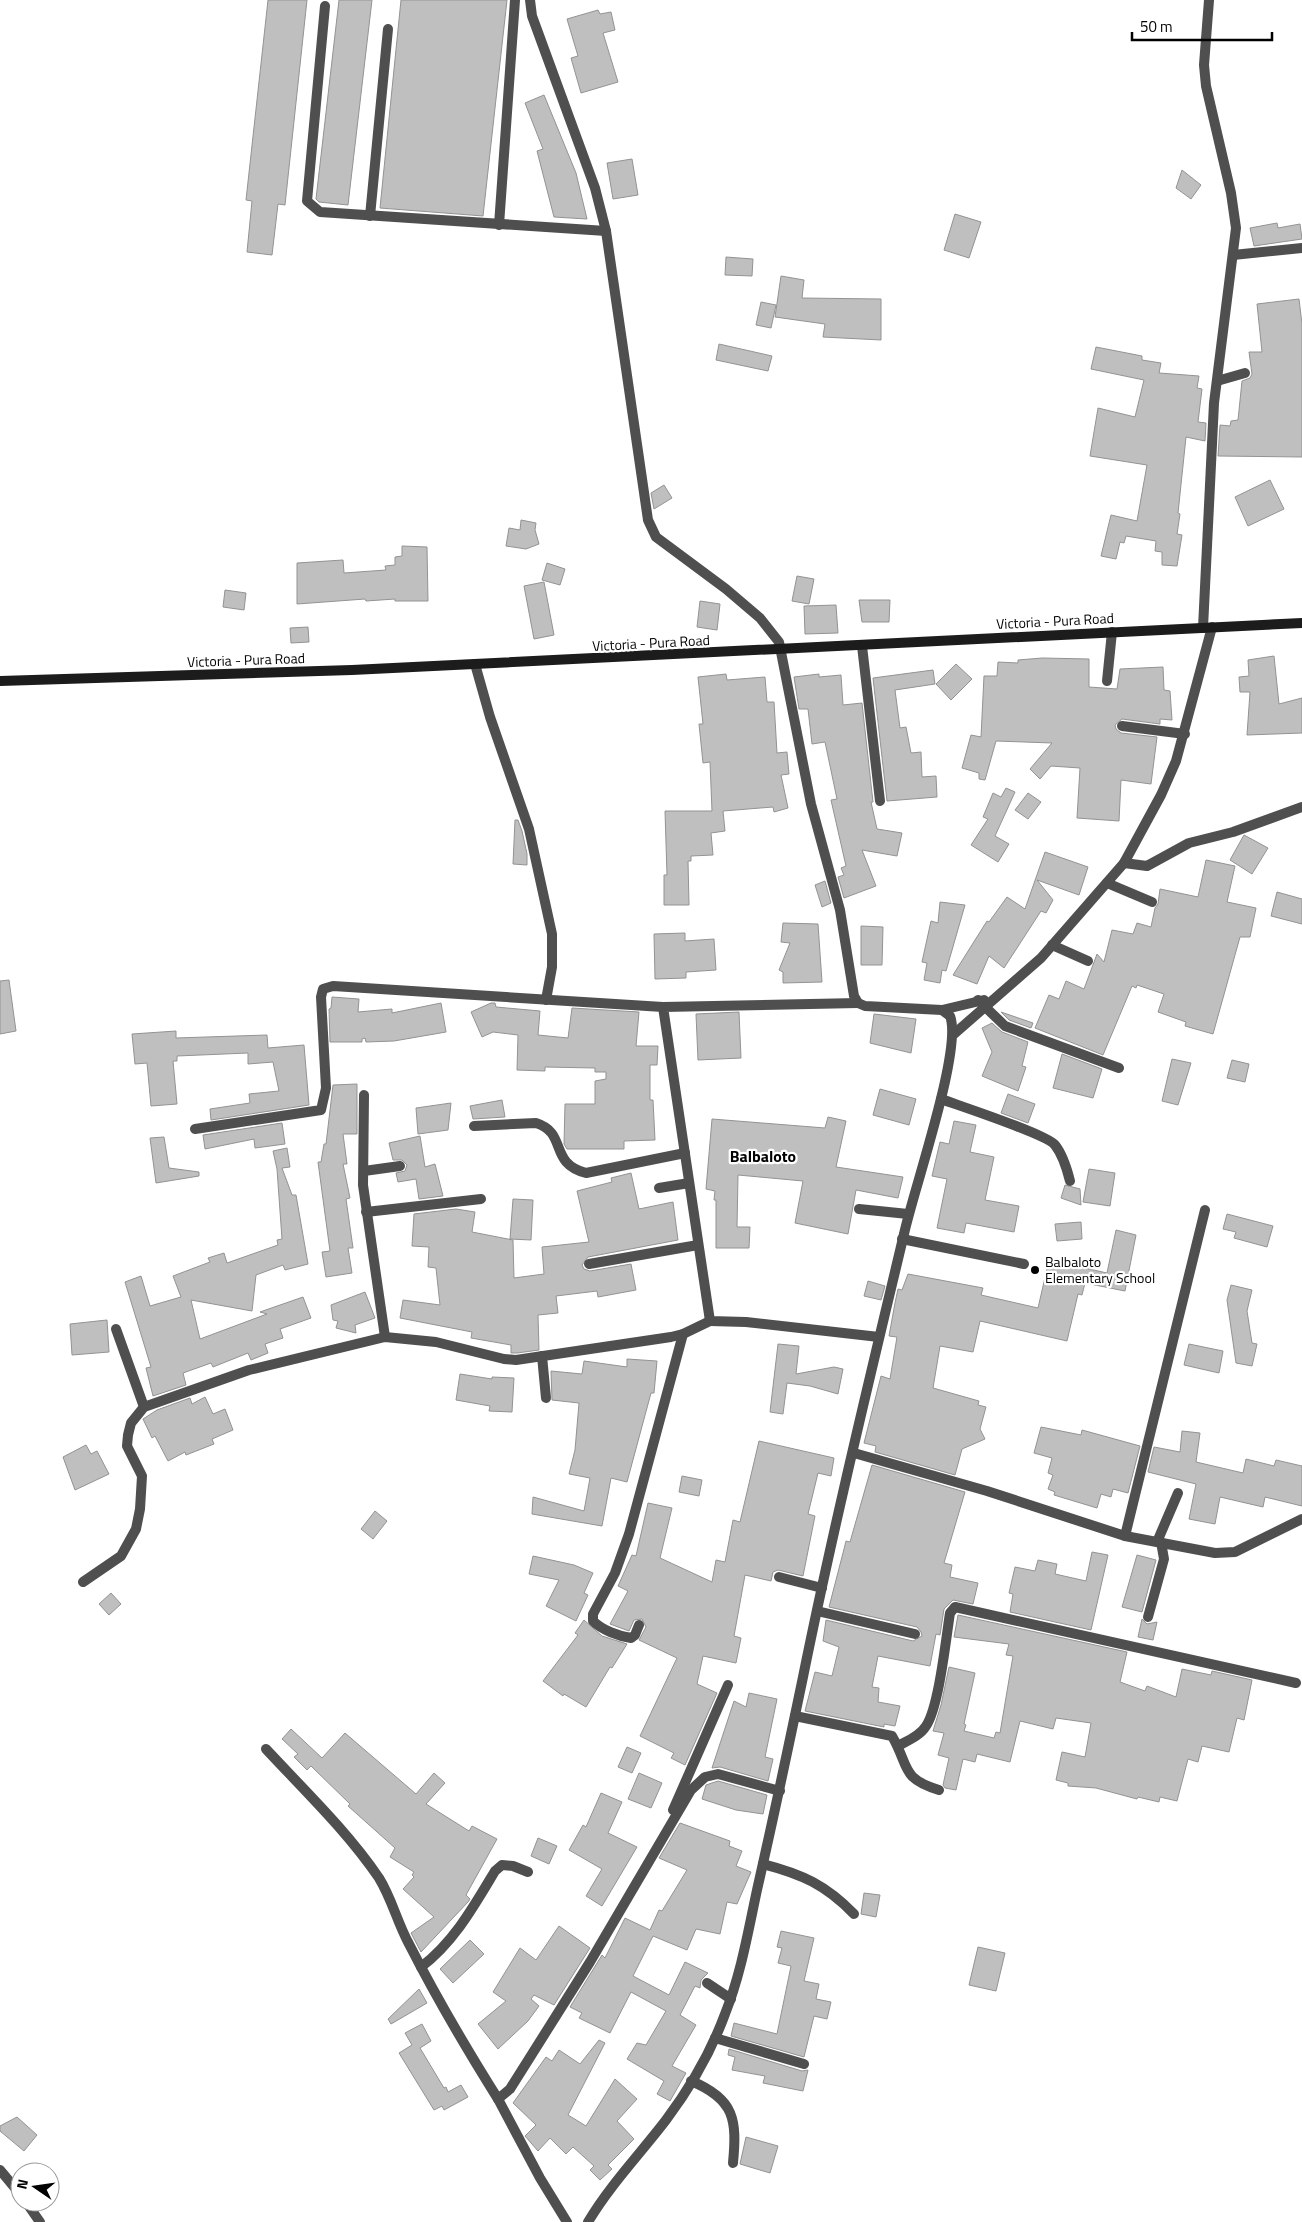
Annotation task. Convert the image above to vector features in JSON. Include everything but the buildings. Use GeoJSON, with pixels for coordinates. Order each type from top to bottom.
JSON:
{"type":"FeatureCollection","features":[{"type":"Feature","properties":{"kind":"main road","name":"Victoria - Pura Road"},"geometry":{"type":"LineString","coordinates":[[0,681],[475,664],[1302,623]]}},
{"type":"Feature","properties":{"kind":"street"},"geometry":{"type":"LineString","coordinates":[[499,225],[515,0]]}},
{"type":"Feature","properties":{"kind":"street"},"geometry":{"type":"LineString","coordinates":[[530,0],[532,16],[594,188],[606,232],[648,520],[656,537],[726,589],[760,618],[776,637],[782,650],[811,804],[840,910],[854,996],[858,1003]]}},
{"type":"Feature","properties":{"kind":"street"},"geometry":{"type":"LineString","coordinates":[[195,1130],[322,1110],[326,1088],[321,997],[323,989],[333,986],[364,987],[398,992],[663,1006],[858,1003],[865,1006],[942,1010],[981,1004],[993,999],[1034,964],[1052,945],[1124,863],[1161,796],[1185,734],[1208,628],[1209,480],[1217,381],[1236,228],[1232,194],[1206,86],[1204,65],[1209,0]]}},
{"type":"Feature","properties":{"kind":"street"},"geometry":{"type":"LineString","coordinates":[[325,6],[307,201],[320,212],[606,232]]}},
{"type":"Feature","properties":{"kind":"street"},"geometry":{"type":"LineString","coordinates":[[370,216],[388,29]]}},
{"type":"Feature","properties":{"kind":"street"},"geometry":{"type":"LineString","coordinates":[[1233,255],[1302,248]]}},
{"type":"Feature","properties":{"kind":"street"},"geometry":{"type":"LineString","coordinates":[[1217,381],[1245,373]]}},
{"type":"Feature","properties":{"kind":"street"},"geometry":{"type":"LineString","coordinates":[[1107,681],[1112,632]]}},
{"type":"Feature","properties":{"kind":"street"},"geometry":{"type":"LineString","coordinates":[[862,646],[880,800]]}},
{"type":"Feature","properties":{"kind":"street"},"geometry":{"type":"LineString","coordinates":[[475,664],[490,718],[529,829],[552,934],[552,967],[546,1000]]}},
{"type":"Feature","properties":{"kind":"street"},"geometry":{"type":"LineString","coordinates":[[1122,726],[1185,734]]}},
{"type":"Feature","properties":{"kind":"street"},"geometry":{"type":"LineString","coordinates":[[1124,863],[1147,866],[1188,843],[1233,832],[1302,807]]}},
{"type":"Feature","properties":{"kind":"street"},"geometry":{"type":"LineString","coordinates":[[1107,883],[1152,902]]}},
{"type":"Feature","properties":{"kind":"street"},"geometry":{"type":"LineString","coordinates":[[1052,945],[1088,961]]}},
{"type":"Feature","properties":{"kind":"street"},"geometry":{"type":"LineString","coordinates":[[954,1034],[981,1004]]}},
{"type":"Feature","properties":{"kind":"street"},"geometry":{"type":"LineString","coordinates":[[981,1004],[998,1021],[1014,1030],[1119,1068]]}},
{"type":"Feature","properties":{"kind":"street"},"geometry":{"type":"LineString","coordinates":[[663,1006],[710,1321]]}},
{"type":"Feature","properties":{"kind":"street"},"geometry":{"type":"LineString","coordinates":[[588,2222],[607,2194],[666,2120],[715,2038],[731,1999],[780,1792],[817,1611],[854,1453],[878,1337],[908,1214],[941,1099],[954,1034],[950,1016],[942,1010]]}},
{"type":"Feature","properties":{"kind":"street"},"geometry":{"type":"LineString","coordinates":[[364,1095],[363,1186],[385,1337]]}},
{"type":"Feature","properties":{"kind":"street"},"geometry":{"type":"LineString","coordinates":[[941,1099],[1011,1125],[1055,1144],[1065,1163],[1070,1180]]}},
{"type":"Feature","properties":{"kind":"street"},"geometry":{"type":"LineString","coordinates":[[474,1126],[536,1123],[550,1129],[567,1164],[574,1170],[586,1173],[685,1153]]}},
{"type":"Feature","properties":{"kind":"street"},"geometry":{"type":"LineString","coordinates":[[364,1171],[400,1166]]}},
{"type":"Feature","properties":{"kind":"street"},"geometry":{"type":"LineString","coordinates":[[659,1188],[689,1183]]}},
{"type":"Feature","properties":{"kind":"street"},"geometry":{"type":"LineString","coordinates":[[366,1212],[481,1199]]}},
{"type":"Feature","properties":{"kind":"street"},"geometry":{"type":"LineString","coordinates":[[859,1208],[908,1214]]}},
{"type":"Feature","properties":{"kind":"street"},"geometry":{"type":"LineString","coordinates":[[1125,1536],[1205,1210]]}},
{"type":"Feature","properties":{"kind":"street"},"geometry":{"type":"LineString","coordinates":[[902,1239],[1024,1264]]}},
{"type":"Feature","properties":{"kind":"street"},"geometry":{"type":"LineString","coordinates":[[589,1264],[698,1245]]}},
{"type":"Feature","properties":{"kind":"street"},"geometry":{"type":"LineString","coordinates":[[83,1582],[121,1556],[136,1529],[141,1502],[142,1476],[132,1459],[128,1440],[131,1424],[144,1407],[248,1370],[385,1337],[436,1342],[504,1359],[542,1356],[683,1334],[710,1321],[746,1322],[878,1337]]}},
{"type":"Feature","properties":{"kind":"street"},"geometry":{"type":"LineString","coordinates":[[116,1329],[144,1407]]}},
{"type":"Feature","properties":{"kind":"street"},"geometry":{"type":"LineString","coordinates":[[639,1625],[635,1635],[631,1638],[626,1637],[598,1626],[593,1621],[593,1614],[615,1573],[629,1534],[683,1334]]}},
{"type":"Feature","properties":{"kind":"street"},"geometry":{"type":"LineString","coordinates":[[542,1356],[546,1398]]}},
{"type":"Feature","properties":{"kind":"street"},"geometry":{"type":"LineString","coordinates":[[854,1453],[987,1491],[1125,1536],[1215,1553],[1235,1552],[1302,1519]]}},
{"type":"Feature","properties":{"kind":"street"},"geometry":{"type":"LineString","coordinates":[[1148,1618],[1164,1559],[1159,1542],[1178,1493]]}},
{"type":"Feature","properties":{"kind":"street"},"geometry":{"type":"LineString","coordinates":[[779,1577],[822,1588]]}},
{"type":"Feature","properties":{"kind":"street"},"geometry":{"type":"LineString","coordinates":[[898,1746],[920,1733],[927,1726],[934,1705],[950,1613],[955,1607],[1296,1683]]}},
{"type":"Feature","properties":{"kind":"street"},"geometry":{"type":"LineString","coordinates":[[817,1611],[915,1634]]}},
{"type":"Feature","properties":{"kind":"street"},"geometry":{"type":"LineString","coordinates":[[662,1839],[728,1685]]}},
{"type":"Feature","properties":{"kind":"street"},"geometry":{"type":"LineString","coordinates":[[795,1716],[892,1736],[911,1777],[923,1785],[939,1790]]}},
{"type":"Feature","properties":{"kind":"street"},"geometry":{"type":"LineString","coordinates":[[266,1749],[346,1834],[379,1879],[393,1903],[402,1930],[421,1967],[471,2056],[498,2099],[540,2178],[568,2222]]}},
{"type":"Feature","properties":{"kind":"street"},"geometry":{"type":"LineString","coordinates":[[498,2099],[510,2089],[590,1962],[691,1790],[705,1777],[718,1774],[780,1792]]}},
{"type":"Feature","properties":{"kind":"street"},"geometry":{"type":"LineString","coordinates":[[421,1967],[438,1955],[450,1940],[495,1871],[502,1864],[528,1872]]}},
{"type":"Feature","properties":{"kind":"street"},"geometry":{"type":"LineString","coordinates":[[764,1864],[807,1878],[828,1890],[854,1914]]}},
{"type":"Feature","properties":{"kind":"street"},"geometry":{"type":"LineString","coordinates":[[706,1983],[731,1999]]}},
{"type":"Feature","properties":{"kind":"street"},"geometry":{"type":"LineString","coordinates":[[715,2038],[804,2064]]}},
{"type":"Feature","properties":{"kind":"street"},"geometry":{"type":"LineString","coordinates":[[691,2080],[717,2094],[732,2117],[736,2132],[733,2163]]}},
{"type":"Feature","properties":{"kind":"street"},"geometry":{"type":"LineString","coordinates":[[0,2170],[10,2182]]}},
{"type":"Feature","properties":{"kind":"place","name":"Balbaloto Elementary School"},"geometry":{"type":"Point","coordinates":[1035,1270]}},
{"type":"Feature","properties":{"kind":"district","name":"Balbaloto"},"geometry":{"type":"Point","coordinates":[763,1156]}}]}
